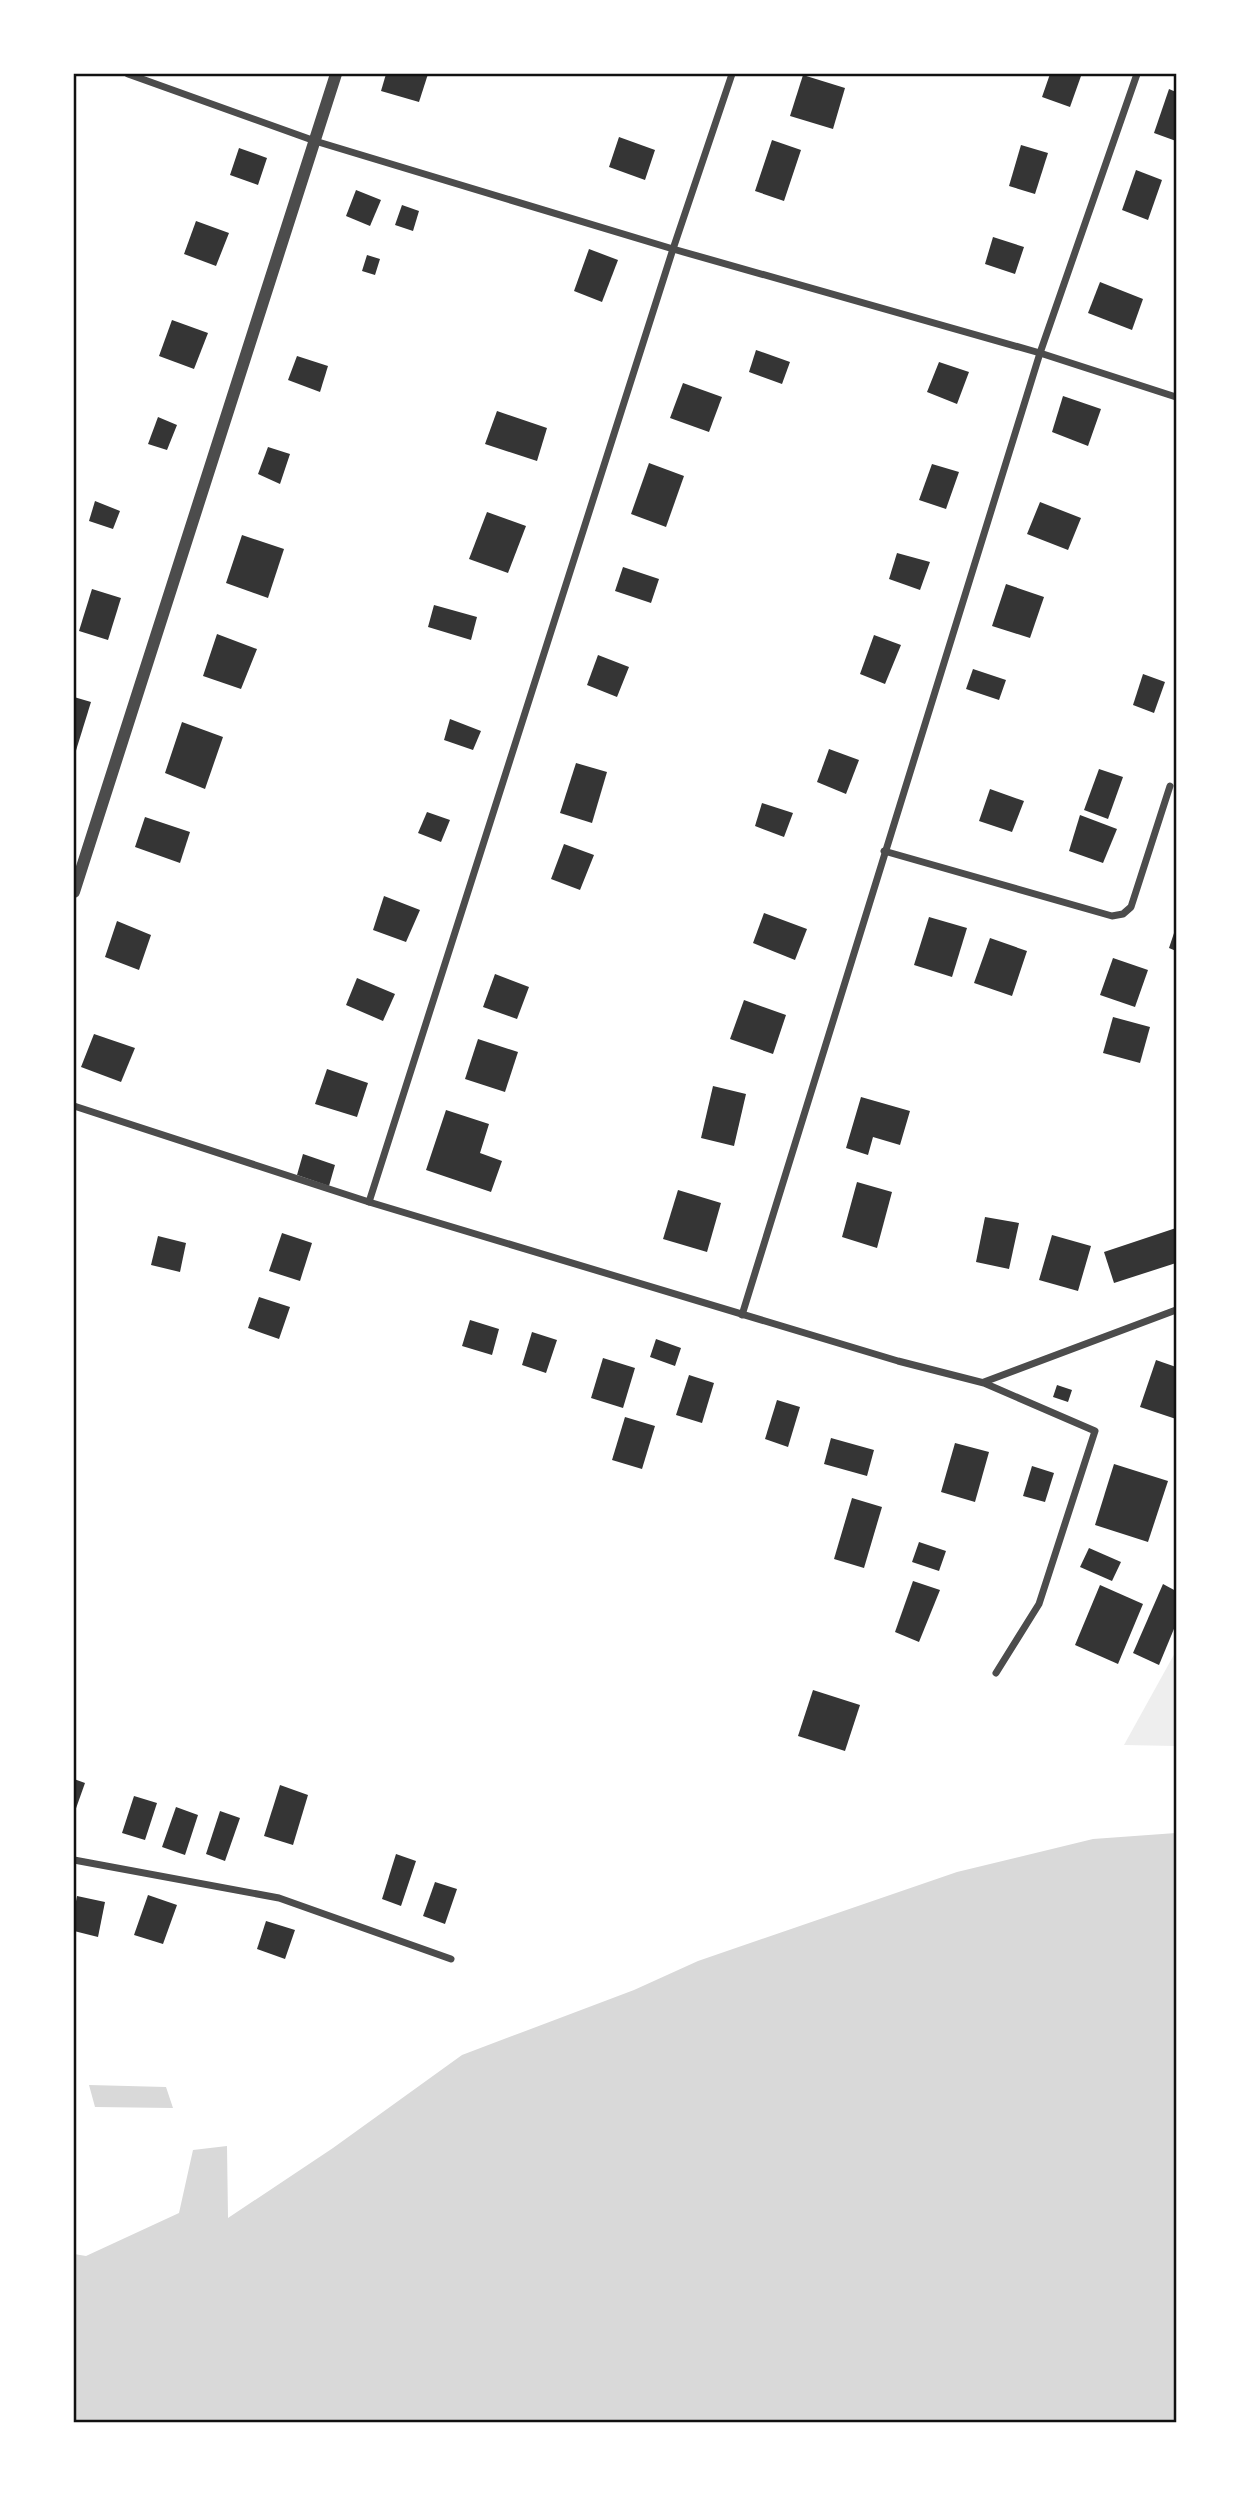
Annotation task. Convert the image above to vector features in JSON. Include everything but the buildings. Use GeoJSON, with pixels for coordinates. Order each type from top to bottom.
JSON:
{"type":"FeatureCollection","features":[{"type":"Feature","properties":{"kind":"street"},"geometry":{"type":"LineString","coordinates":[[128,74],[315,141],[673,249],[1040,353],[1177,397]]}},
{"type":"Feature","properties":{"kind":"street"},"geometry":{"type":"LineString","coordinates":[[74,892],[336,74]]}},
{"type":"Feature","properties":{"kind":"street"},"geometry":{"type":"LineString","coordinates":[[369,1202],[673,249],[732,74]]}},
{"type":"Feature","properties":{"kind":"street"},"geometry":{"type":"LineString","coordinates":[[742,1315],[1040,353],[1137,74]]}},
{"type":"Feature","properties":{"kind":"street"},"geometry":{"type":"LineString","coordinates":[[884,851],[1112,916],[1124,914],[1131,907],[1170,786]]}},
{"type":"Feature","properties":{"kind":"street"},"geometry":{"type":"LineString","coordinates":[[74,1106],[369,1202],[898,1361],[984,1383],[1095,1431],[1039,1604],[996,1673]]}},
{"type":"Feature","properties":{"kind":"street"},"geometry":{"type":"LineString","coordinates":[[984,1383],[1176,1310]]}},
{"type":"Feature","properties":{"kind":"street"},"geometry":{"type":"LineString","coordinates":[[74,1860],[279,1898],[451,1959]]}},
{"type":"Feature","properties":{"kind":"shaded area"},"geometry":{"type":"Polygon","coordinates":[[[1176,1651],[1176,1746],[1124,1745],[1176,1651]]]}},
{"type":"Feature","properties":{"kind":"shaded area"},"geometry":{"type":"Polygon","coordinates":[[[1176,1833],[1176,2422],[74,2422],[74,2254],[86,2256],[179,2213],[193,2150],[227,2146],[228,2218],[333,2148],[462,2055],[634,1990],[698,1961],[957,1872],[1093,1839],[1176,1833]]]}},
{"type":"Feature","properties":{"kind":"shaded area"},"geometry":{"type":"Polygon","coordinates":[[[89,2085],[166,2087],[173,2108],[95,2107],[89,2085]]]}}]}
